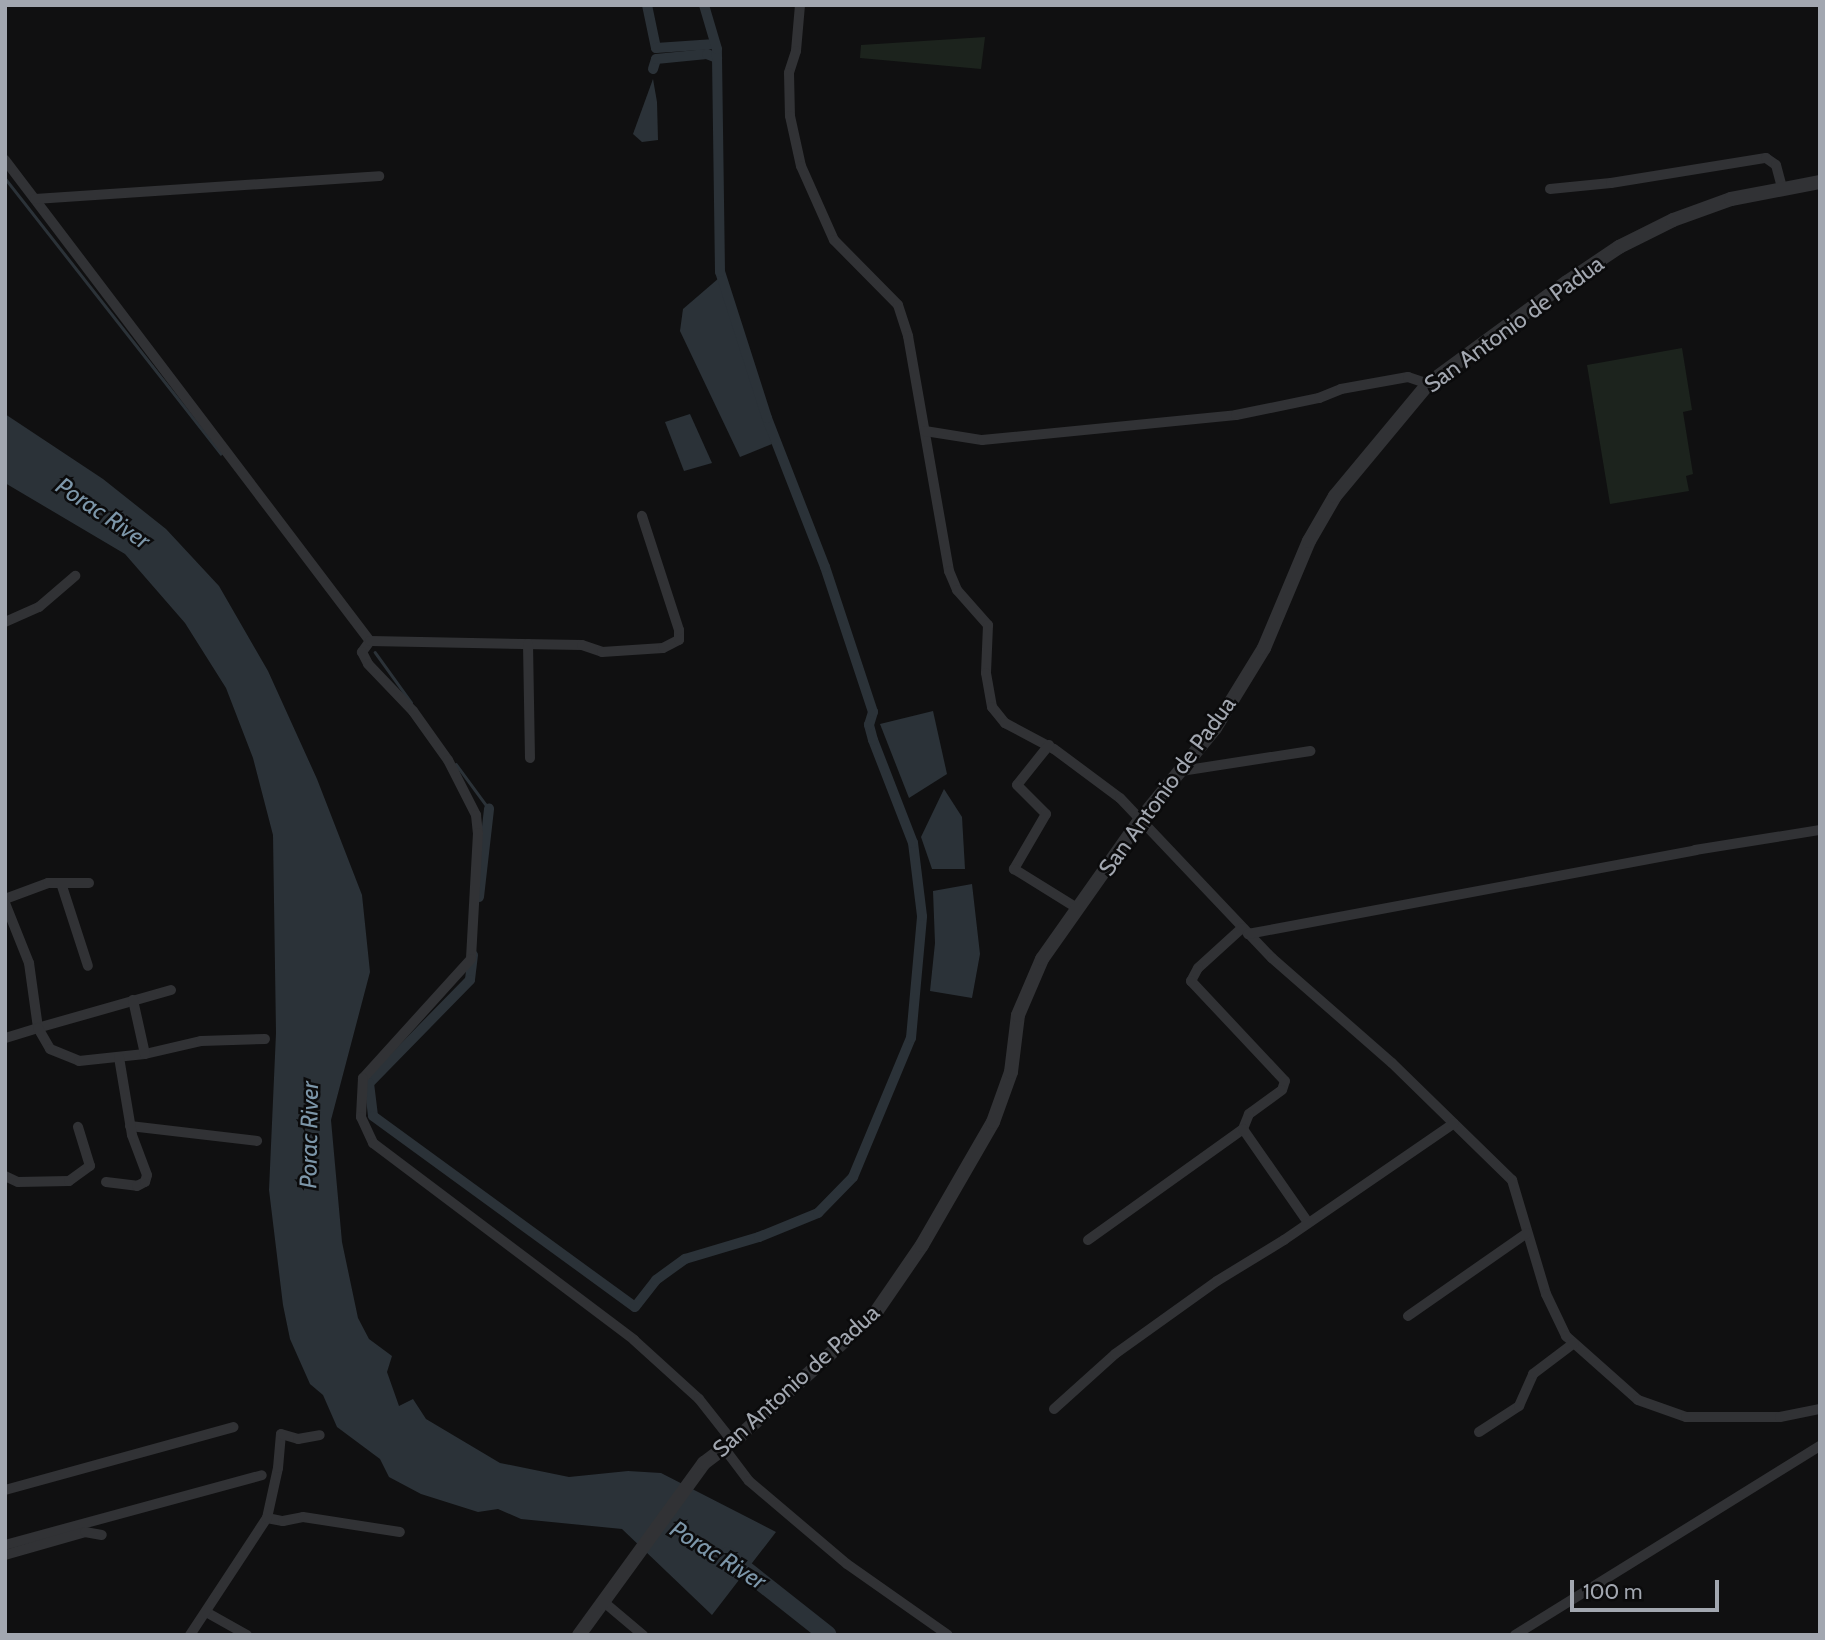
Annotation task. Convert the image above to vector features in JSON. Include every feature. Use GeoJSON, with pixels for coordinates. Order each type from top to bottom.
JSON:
{"type":"FeatureCollection","features":[{"type":"Feature","properties":{"kind":"street"},"geometry":{"type":"LineString","coordinates":[[800,5],[796,51],[789,73],[790,116],[802,166],[834,240],[898,305],[908,337],[949,571],[957,590],[988,625],[986,673],[992,707],[1004,723],[1049,745],[1092,774],[1140,820],[1245,931],[1392,1063],[1512,1180],[1546,1294],[1566,1336],[1639,1400],[1686,1417],[1780,1417],[1820,1409]]}},
{"type":"Feature","properties":{"kind":"street"},"geometry":{"type":"LineString","coordinates":[[1550,189],[1611,183],[1766,158],[1776,165],[1782,188]]}},
{"type":"Feature","properties":{"kind":"street"},"geometry":{"type":"LineString","coordinates":[[5,160],[370,641]]}},
{"type":"Feature","properties":{"kind":"street"},"geometry":{"type":"LineString","coordinates":[[35,199],[379,176]]}},
{"type":"Feature","properties":{"kind":"street","name":"San Antonio de Padua"},"geometry":{"type":"LineString","coordinates":[[579,1635],[605,1603],[698,1470],[876,1312],[922,1245],[993,1122],[1011,1072],[1018,1015],[1042,959],[1140,820],[1215,728],[1264,648],[1308,541],[1335,496],[1428,384],[1501,328],[1619,247],[1672,220],[1731,199],[1820,182]]}},
{"type":"Feature","properties":{"kind":"street"},"geometry":{"type":"LineString","coordinates":[[925,431],[982,440],[1236,415],[1319,398],[1341,389],[1408,377],[1428,384]]}},
{"type":"Feature","properties":{"kind":"street"},"geometry":{"type":"LineString","coordinates":[[370,641],[583,645],[602,652],[663,648],[679,640],[679,630],[642,516]]}},
{"type":"Feature","properties":{"kind":"street"},"geometry":{"type":"LineString","coordinates":[[5,622],[39,607],[75,576]]}},
{"type":"Feature","properties":{"kind":"street"},"geometry":{"type":"LineString","coordinates":[[370,641],[362,652],[369,664],[413,711],[448,760],[476,815],[478,833],[471,958],[363,1079],[361,1117],[373,1143],[634,1340],[699,1399],[749,1481],[847,1564],[948,1635]]}},
{"type":"Feature","properties":{"kind":"street"},"geometry":{"type":"LineString","coordinates":[[528,644],[530,758]]}},
{"type":"Feature","properties":{"kind":"street"},"geometry":{"type":"LineString","coordinates":[[1049,745],[1017,785],[1046,814],[1014,869],[1077,908]]}},
{"type":"Feature","properties":{"kind":"street"},"geometry":{"type":"LineString","coordinates":[[1181,771],[1310,751]]}},
{"type":"Feature","properties":{"kind":"street"},"geometry":{"type":"LineString","coordinates":[[1088,1240],[1243,1129],[1249,1114],[1282,1090],[1285,1081],[1191,982],[1198,968],[1245,931],[1820,830]]}},
{"type":"Feature","properties":{"kind":"street"},"geometry":{"type":"LineString","coordinates":[[61,883],[89,966]]}},
{"type":"Feature","properties":{"kind":"street"},"geometry":{"type":"LineString","coordinates":[[89,883],[36,886],[5,901],[29,964],[38,1028],[50,1049],[79,1061],[145,1054],[201,1041],[265,1039]]}},
{"type":"Feature","properties":{"kind":"street"},"geometry":{"type":"LineString","coordinates":[[5,1038],[171,990]]}},
{"type":"Feature","properties":{"kind":"street"},"geometry":{"type":"LineString","coordinates":[[133,1000],[145,1054]]}},
{"type":"Feature","properties":{"kind":"street"},"geometry":{"type":"LineString","coordinates":[[106,1182],[137,1186],[145,1182],[147,1175],[130,1126],[119,1057]]}},
{"type":"Feature","properties":{"kind":"street"},"geometry":{"type":"LineString","coordinates":[[1054,1409],[1122,1349],[1454,1123]]}},
{"type":"Feature","properties":{"kind":"street"},"geometry":{"type":"LineString","coordinates":[[130,1126],[257,1141]]}},
{"type":"Feature","properties":{"kind":"street"},"geometry":{"type":"LineString","coordinates":[[5,1176],[18,1182],[69,1181],[90,1166],[78,1127]]}},
{"type":"Feature","properties":{"kind":"street"},"geometry":{"type":"LineString","coordinates":[[1243,1129],[1307,1221]]}},
{"type":"Feature","properties":{"kind":"street"},"geometry":{"type":"LineString","coordinates":[[1408,1316],[1527,1233]]}},
{"type":"Feature","properties":{"kind":"street"},"geometry":{"type":"LineString","coordinates":[[1479,1432],[1519,1406],[1533,1374],[1574,1343]]}},
{"type":"Feature","properties":{"kind":"street"},"geometry":{"type":"LineString","coordinates":[[5,1490],[233,1427]]}},
{"type":"Feature","properties":{"kind":"street"},"geometry":{"type":"LineString","coordinates":[[190,1635],[267,1518],[278,1468],[281,1434],[298,1439],[320,1435]]}},
{"type":"Feature","properties":{"kind":"street"},"geometry":{"type":"LineString","coordinates":[[1515,1635],[1820,1446]]}},
{"type":"Feature","properties":{"kind":"street"},"geometry":{"type":"LineString","coordinates":[[5,1545],[262,1475]]}},
{"type":"Feature","properties":{"kind":"street"},"geometry":{"type":"LineString","coordinates":[[267,1518],[283,1521],[303,1517],[401,1532]]}},
{"type":"Feature","properties":{"kind":"street"},"geometry":{"type":"LineString","coordinates":[[5,1555],[85,1532],[102,1535]]}},
{"type":"Feature","properties":{"kind":"street"},"geometry":{"type":"LineString","coordinates":[[605,1603],[643,1635]]}},
{"type":"Feature","properties":{"kind":"street"},"geometry":{"type":"LineString","coordinates":[[205,1612],[247,1635]]}},
{"type":"Feature","properties":{"kind":"shaded area"},"geometry":{"type":"Polygon","coordinates":[[[985,37],[981,69],[860,58],[861,45],[985,37]]]}},
{"type":"Feature","properties":{"kind":"shaded area"},"geometry":{"type":"Polygon","coordinates":[[[1682,348],[1692,410],[1683,412],[1693,474],[1686,476],[1689,491],[1610,504],[1587,365],[1682,348]]]}},
{"type":"Feature","properties":{"kind":"water"},"geometry":{"type":"Polygon","coordinates":[[[653,79],[657,102],[658,140],[642,142],[633,134],[653,79]]]}},
{"type":"Feature","properties":{"kind":"water"},"geometry":{"type":"Polygon","coordinates":[[[719,278],[772,444],[740,457],[680,331],[683,309],[719,278]]]}},
{"type":"Feature","properties":{"kind":"water"},"geometry":{"type":"Polygon","coordinates":[[[5,414],[103,479],[166,529],[219,586],[268,671],[317,779],[362,895],[370,972],[331,1120],[342,1242],[358,1318],[369,1339],[392,1356],[387,1372],[399,1406],[413,1399],[426,1419],[500,1463],[569,1477],[628,1471],[661,1473],[776,1532],[712,1615],[622,1529],[521,1519],[498,1509],[478,1512],[421,1494],[389,1477],[380,1459],[337,1427],[323,1395],[310,1384],[290,1339],[283,1305],[269,1190],[276,1033],[273,835],[253,758],[226,688],[185,623],[125,554],[5,483],[5,414]]]}},
{"type":"Feature","properties":{"kind":"water"},"geometry":{"type":"Polygon","coordinates":[[[690,414],[712,463],[684,471],[665,422],[690,414]]]}},
{"type":"Feature","properties":{"kind":"water"},"geometry":{"type":"Polygon","coordinates":[[[933,711],[947,774],[909,798],[880,724],[933,711]]]}},
{"type":"Feature","properties":{"kind":"water"},"geometry":{"type":"Polygon","coordinates":[[[944,789],[962,817],[965,869],[932,869],[921,837],[944,789]]]}},
{"type":"Feature","properties":{"kind":"water"},"geometry":{"type":"Polygon","coordinates":[[[972,884],[980,954],[972,998],[930,991],[935,943],[933,891],[972,884]]]}},
{"type":"Feature","properties":{"kind":"waterway"},"geometry":{"type":"LineString","coordinates":[[647,5],[656,48],[715,44]]}},
{"type":"Feature","properties":{"kind":"waterway"},"geometry":{"type":"LineString","coordinates":[[473,955],[470,980],[369,1083],[373,1116],[635,1307],[656,1280],[685,1259],[759,1237],[818,1213],[853,1177],[911,1038],[922,916],[913,843],[873,740],[869,725],[873,712],[825,567],[767,418],[720,272],[717,49],[704,5]]}},
{"type":"Feature","properties":{"kind":"waterway"},"geometry":{"type":"LineString","coordinates":[[653,69],[656,59],[707,54],[717,58]]}},
{"type":"Feature","properties":{"kind":"waterway"},"geometry":{"type":"LineString","coordinates":[[5,178],[221,453]]}},
{"type":"Feature","properties":{"kind":"waterway"},"geometry":{"type":"LineString","coordinates":[[375,652],[411,702]]}},
{"type":"Feature","properties":{"kind":"waterway"},"geometry":{"type":"LineString","coordinates":[[456,764],[489,809]]}},
{"type":"Feature","properties":{"kind":"waterway"},"geometry":{"type":"LineString","coordinates":[[479,897],[489,809]]}},
{"type":"Feature","properties":{"kind":"waterway","name":"Porac River"},"geometry":{"type":"LineString","coordinates":[[728,1556],[828,1635]]}}]}
